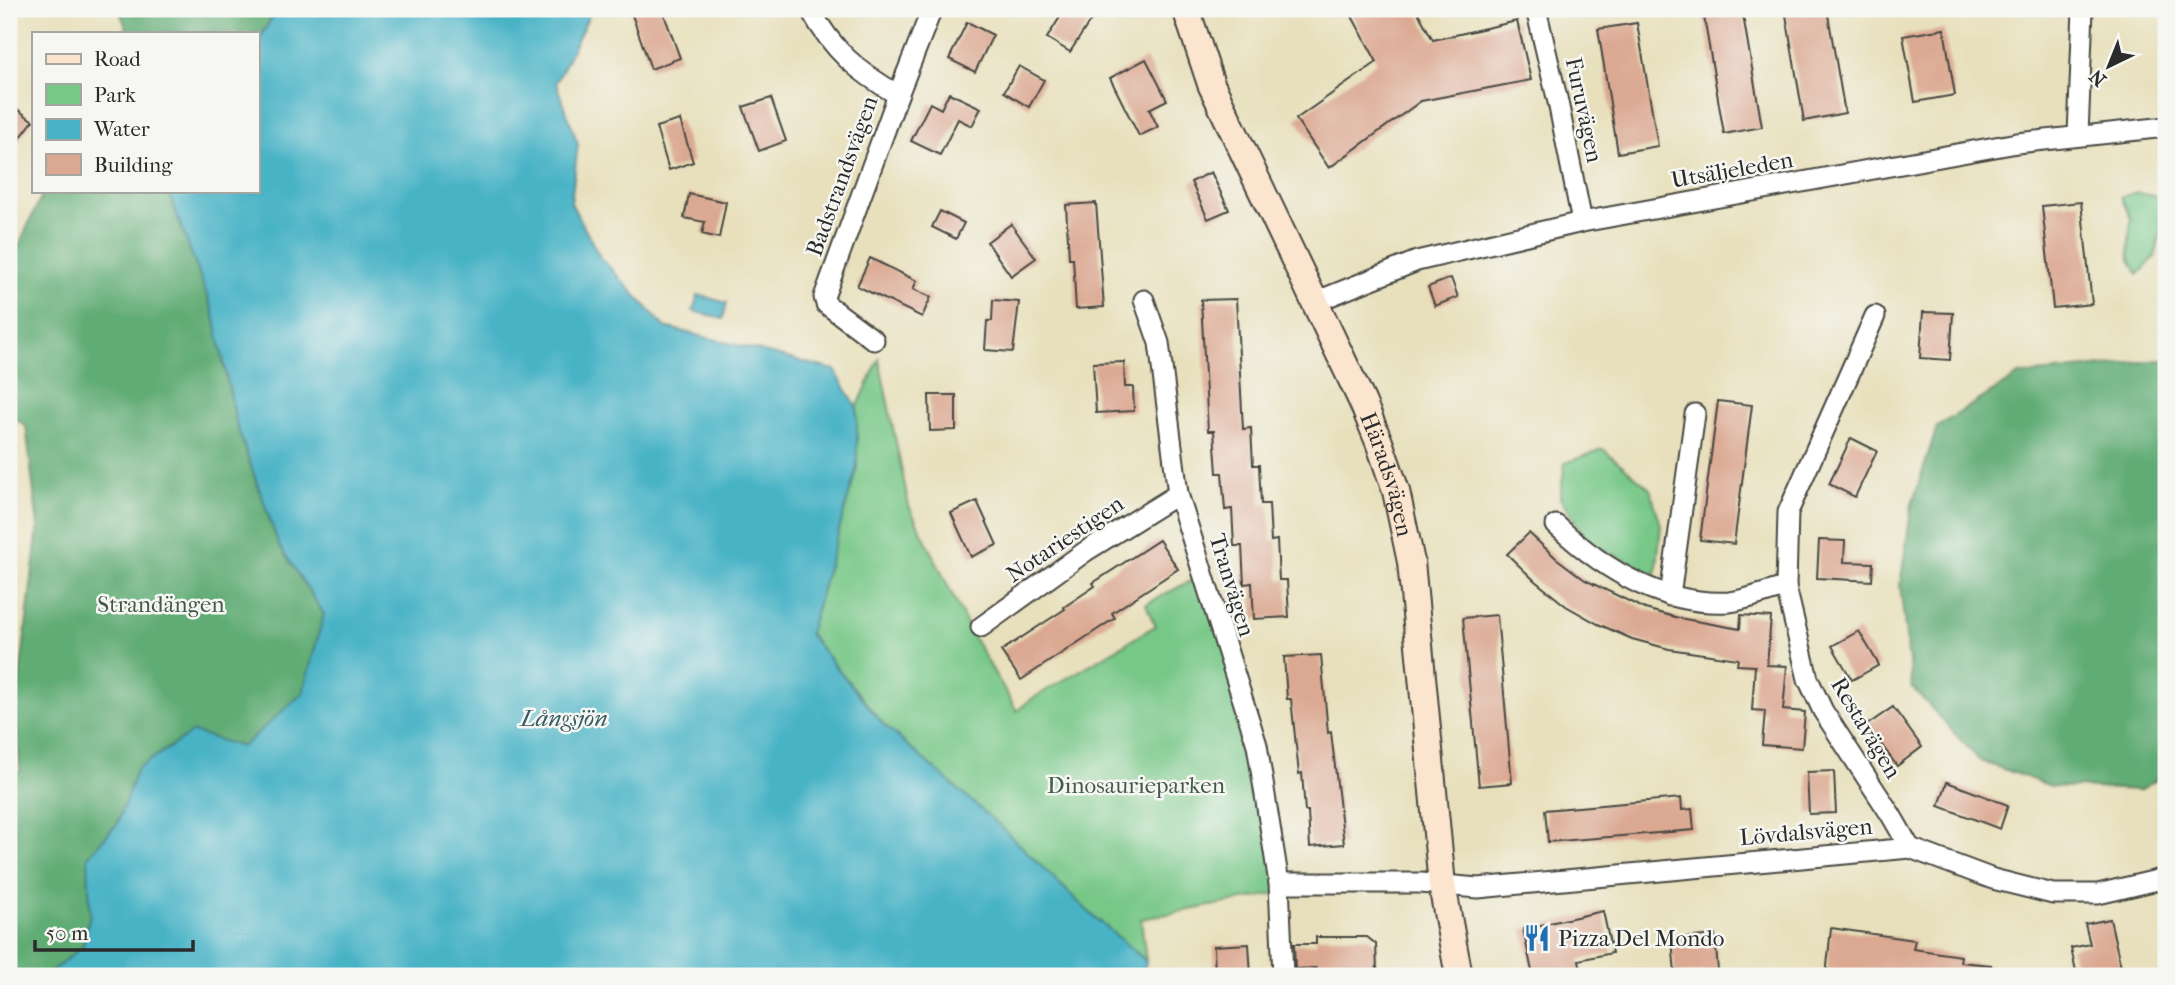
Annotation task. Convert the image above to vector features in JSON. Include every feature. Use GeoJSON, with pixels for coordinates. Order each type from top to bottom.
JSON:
{"type":"FeatureCollection","features":[{"type":"Feature","properties":{"kind":"street"},"geometry":{"type":"LineString","coordinates":[[810,9],[850,63],[898,94]]}},
{"type":"Feature","properties":{"kind":"street","name":"Badstrandsvägen"},"geometry":{"type":"LineString","coordinates":[[874,340],[826,304],[824,297],[932,9]]}},
{"type":"Feature","properties":{"kind":"street","name":"Häradsvägen"},"geometry":{"type":"LineString","coordinates":[[1186,9],[1210,84],[1380,442],[1403,519],[1416,605],[1442,885],[1460,976]]}},
{"type":"Feature","properties":{"kind":"street","name":"Furuvägen"},"geometry":{"type":"LineString","coordinates":[[1536,9],[1582,222]]}},
{"type":"Feature","properties":{"kind":"street"},"geometry":{"type":"LineString","coordinates":[[2078,135],[2083,9]]}},
{"type":"Feature","properties":{"kind":"street","name":"Utsäljeleden"},"geometry":{"type":"LineString","coordinates":[[1315,302],[1417,261],[1582,222],[2018,143],[2166,127]]}},
{"type":"Feature","properties":{"kind":"street","name":"Tranvägen"},"geometry":{"type":"LineString","coordinates":[[1144,300],[1159,343],[1178,494],[1257,744],[1279,883],[1283,976]]}},
{"type":"Feature","properties":{"kind":"street","name":"Restavägen"},"geometry":{"type":"LineString","coordinates":[[1875,316],[1788,512],[1786,587],[1808,679],[1823,711],[1910,848]]}},
{"type":"Feature","properties":{"kind":"street"},"geometry":{"type":"LineString","coordinates":[[1670,596],[1695,414]]}},
{"type":"Feature","properties":{"kind":"street","name":"Notariestigen"},"geometry":{"type":"LineString","coordinates":[[981,627],[1086,551],[1178,494]]}},
{"type":"Feature","properties":{"kind":"street"},"geometry":{"type":"LineString","coordinates":[[1556,525],[1612,570],[1670,596],[1731,602],[1786,587]]}},
{"type":"Feature","properties":{"kind":"street","name":"Lövdalsvägen"},"geometry":{"type":"LineString","coordinates":[[1442,885],[1478,888],[1910,848],[1993,879],[2053,894],[2098,894],[2166,878]]}},
{"type":"Feature","properties":{"kind":"street"},"geometry":{"type":"LineString","coordinates":[[1279,883],[1442,885]]}},
{"type":"Feature","properties":{"kind":"green space"},"geometry":{"type":"Polygon","coordinates":[[[119,9],[277,9],[259,40],[259,32],[128,32],[119,9]]]}},
{"type":"Feature","properties":{"kind":"green space","name":"Strandängen"},"geometry":{"type":"Polygon","coordinates":[[[44,192],[168,192],[213,311],[237,426],[279,545],[324,614],[303,693],[242,747],[193,732],[137,769],[117,824],[88,856],[90,914],[83,946],[46,976],[9,976],[9,774],[20,772],[16,710],[38,527],[26,426],[9,414],[9,266],[44,192]]]}},
{"type":"Feature","properties":{"kind":"green space"},"geometry":{"type":"Polygon","coordinates":[[[2134,193],[2165,197],[2165,214],[2155,257],[2138,275],[2130,260],[2131,219],[2121,197],[2134,193]]]}},
{"type":"Feature","properties":{"kind":"green space","name":"Dinosaurieparken"},"geometry":{"type":"Polygon","coordinates":[[[879,359],[909,506],[972,635],[1017,711],[1030,700],[1155,626],[1146,604],[1202,575],[1257,745],[1280,893],[1141,919],[1146,961],[883,724],[809,634],[857,467],[857,408],[879,359]]]}},
{"type":"Feature","properties":{"kind":"green space"},"geometry":{"type":"Polygon","coordinates":[[[2166,361],[2166,774],[2140,790],[2051,786],[1980,761],[1912,687],[1900,585],[1912,504],[1937,427],[2019,375],[2166,361]]]}},
{"type":"Feature","properties":{"kind":"green space"},"geometry":{"type":"Polygon","coordinates":[[[1603,449],[1650,489],[1661,525],[1656,575],[1590,544],[1560,498],[1565,463],[1603,449]]]}},
{"type":"Feature","properties":{"kind":"water","name":"Långsjön"},"geometry":{"type":"Polygon","coordinates":[[[277,9],[592,9],[556,83],[578,144],[571,203],[600,257],[665,327],[835,370],[857,408],[857,467],[809,634],[883,724],[1000,826],[1091,914],[1146,961],[1143,976],[46,976],[83,946],[90,914],[88,856],[117,824],[137,769],[193,732],[242,747],[303,693],[324,614],[279,545],[237,426],[213,311],[168,192],[259,192],[259,40],[277,9]]]}},
{"type":"Feature","properties":{"kind":"water"},"geometry":{"type":"Polygon","coordinates":[[[698,295],[727,303],[723,319],[693,311],[698,295]]]}},
{"type":"Feature","properties":{"kind":"building"},"geometry":{"type":"Polygon","coordinates":[[[630,9],[662,9],[680,58],[651,69],[630,9]]]}},
{"type":"Feature","properties":{"kind":"building"},"geometry":{"type":"Polygon","coordinates":[[[1065,9],[1098,9],[1070,52],[1047,38],[1065,9]]]}},
{"type":"Feature","properties":{"kind":"building"},"geometry":{"type":"Polygon","coordinates":[[[1348,9],[1416,9],[1433,40],[1517,21],[1531,80],[1421,101],[1329,168],[1296,119],[1377,62],[1348,9]]]}},
{"type":"Feature","properties":{"kind":"building"},"geometry":{"type":"Polygon","coordinates":[[[1742,9],[1762,127],[1724,134],[1703,11],[1742,9]]]}},
{"type":"Feature","properties":{"kind":"building"},"geometry":{"type":"Polygon","coordinates":[[[1785,9],[1827,9],[1845,113],[1804,121],[1785,9]]]}},
{"type":"Feature","properties":{"kind":"building"},"geometry":{"type":"Polygon","coordinates":[[[967,22],[993,35],[975,72],[949,59],[967,22]]]}},
{"type":"Feature","properties":{"kind":"building"},"geometry":{"type":"Polygon","coordinates":[[[1637,23],[1658,146],[1618,153],[1598,29],[1637,23]]]}},
{"type":"Feature","properties":{"kind":"building"},"geometry":{"type":"Polygon","coordinates":[[[1944,29],[1955,95],[1915,102],[1903,36],[1944,29]]]}},
{"type":"Feature","properties":{"kind":"building"},"geometry":{"type":"Polygon","coordinates":[[[1146,59],[1167,100],[1149,109],[1158,127],[1139,136],[1110,78],[1146,59]]]}},
{"type":"Feature","properties":{"kind":"building"},"geometry":{"type":"Polygon","coordinates":[[[1019,66],[1044,80],[1029,107],[1004,92],[1019,66]]]}},
{"type":"Feature","properties":{"kind":"building"},"geometry":{"type":"Polygon","coordinates":[[[949,93],[981,108],[972,126],[958,119],[940,155],[911,141],[930,103],[941,109],[949,93]]]}},
{"type":"Feature","properties":{"kind":"building"},"geometry":{"type":"Polygon","coordinates":[[[771,98],[786,141],[759,151],[743,107],[771,98]]]}},
{"type":"Feature","properties":{"kind":"building"},"geometry":{"type":"Polygon","coordinates":[[[9,103],[32,122],[9,153],[9,103]]]}},
{"type":"Feature","properties":{"kind":"building"},"geometry":{"type":"Polygon","coordinates":[[[680,120],[693,162],[669,170],[656,127],[680,120]]]}},
{"type":"Feature","properties":{"kind":"building"},"geometry":{"type":"Polygon","coordinates":[[[1211,172],[1229,210],[1208,219],[1191,182],[1211,172]]]}},
{"type":"Feature","properties":{"kind":"building"},"geometry":{"type":"Polygon","coordinates":[[[689,194],[726,202],[719,238],[702,234],[705,222],[684,218],[689,194]]]}},
{"type":"Feature","properties":{"kind":"building"},"geometry":{"type":"Polygon","coordinates":[[[2081,202],[2092,304],[2053,308],[2042,206],[2081,202]]]}},
{"type":"Feature","properties":{"kind":"building"},"geometry":{"type":"Polygon","coordinates":[[[1096,203],[1104,307],[1076,309],[1066,205],[1096,203]]]}},
{"type":"Feature","properties":{"kind":"building"},"geometry":{"type":"Polygon","coordinates":[[[940,211],[964,223],[956,239],[932,227],[940,211]]]}},
{"type":"Feature","properties":{"kind":"building"},"geometry":{"type":"Polygon","coordinates":[[[1011,224],[1036,258],[1011,276],[987,242],[1011,224]]]}},
{"type":"Feature","properties":{"kind":"building"},"geometry":{"type":"Polygon","coordinates":[[[870,258],[917,281],[913,289],[931,297],[922,317],[857,286],[870,258]]]}},
{"type":"Feature","properties":{"kind":"building"},"geometry":{"type":"Polygon","coordinates":[[[1451,278],[1458,297],[1435,306],[1428,287],[1451,278]]]}},
{"type":"Feature","properties":{"kind":"building"},"geometry":{"type":"Polygon","coordinates":[[[1236,299],[1243,429],[1251,428],[1253,465],[1259,465],[1261,504],[1269,504],[1271,541],[1277,540],[1279,580],[1287,580],[1289,617],[1254,619],[1252,583],[1244,584],[1242,546],[1234,546],[1232,509],[1225,510],[1222,473],[1217,473],[1214,431],[1208,431],[1201,300],[1236,299]]]}},
{"type":"Feature","properties":{"kind":"building"},"geometry":{"type":"Polygon","coordinates":[[[993,300],[1019,302],[1013,352],[985,350],[987,321],[992,321],[993,300]]]}},
{"type":"Feature","properties":{"kind":"building"},"geometry":{"type":"Polygon","coordinates":[[[1923,312],[1953,313],[1950,360],[1920,358],[1923,312]]]}},
{"type":"Feature","properties":{"kind":"building"},"geometry":{"type":"Polygon","coordinates":[[[1124,362],[1125,387],[1133,387],[1134,411],[1096,413],[1093,363],[1124,362]]]}},
{"type":"Feature","properties":{"kind":"building"},"geometry":{"type":"Polygon","coordinates":[[[929,395],[956,395],[956,430],[930,431],[929,395]]]}},
{"type":"Feature","properties":{"kind":"building"},"geometry":{"type":"Polygon","coordinates":[[[1718,401],[1752,405],[1734,544],[1700,540],[1718,401]]]}},
{"type":"Feature","properties":{"kind":"building"},"geometry":{"type":"Polygon","coordinates":[[[1851,438],[1877,451],[1855,497],[1829,484],[1851,438]]]}},
{"type":"Feature","properties":{"kind":"building"},"geometry":{"type":"Polygon","coordinates":[[[977,501],[997,545],[971,557],[951,513],[977,501]]]}},
{"type":"Feature","properties":{"kind":"building"},"geometry":{"type":"Polygon","coordinates":[[[1529,533],[1585,580],[1645,609],[1740,629],[1741,615],[1771,617],[1767,665],[1787,666],[1783,710],[1805,712],[1802,748],[1762,745],[1765,711],[1752,710],[1755,666],[1737,665],[1738,659],[1669,649],[1632,639],[1566,606],[1507,554],[1529,533]]]}},
{"type":"Feature","properties":{"kind":"building"},"geometry":{"type":"Polygon","coordinates":[[[1159,540],[1178,569],[1112,613],[1115,618],[1021,680],[1001,651],[1065,609],[1064,607],[1095,586],[1093,583],[1159,540]]]}},
{"type":"Feature","properties":{"kind":"building"},"geometry":{"type":"Polygon","coordinates":[[[1819,540],[1845,541],[1844,562],[1873,563],[1872,581],[1817,578],[1819,540]]]}},
{"type":"Feature","properties":{"kind":"building"},"geometry":{"type":"Polygon","coordinates":[[[1497,615],[1512,783],[1479,786],[1463,618],[1497,615]]]}},
{"type":"Feature","properties":{"kind":"building"},"geometry":{"type":"Polygon","coordinates":[[[1859,631],[1879,665],[1852,680],[1832,646],[1859,631]]]}},
{"type":"Feature","properties":{"kind":"building"},"geometry":{"type":"Polygon","coordinates":[[[1321,655],[1328,733],[1331,732],[1344,844],[1310,847],[1308,811],[1305,811],[1302,773],[1299,774],[1291,699],[1287,699],[1284,657],[1321,655]]]}},
{"type":"Feature","properties":{"kind":"building"},"geometry":{"type":"Polygon","coordinates":[[[1893,707],[1922,747],[1897,766],[1867,725],[1893,707]]]}},
{"type":"Feature","properties":{"kind":"building"},"geometry":{"type":"Polygon","coordinates":[[[1834,771],[1836,813],[1809,814],[1807,772],[1834,771]]]}},
{"type":"Feature","properties":{"kind":"building"},"geometry":{"type":"Polygon","coordinates":[[[1947,782],[2008,805],[2000,829],[1939,806],[1947,782]]]}},
{"type":"Feature","properties":{"kind":"building"},"geometry":{"type":"Polygon","coordinates":[[[1681,798],[1682,810],[1692,809],[1694,830],[1548,842],[1545,810],[1681,798]]]}},
{"type":"Feature","properties":{"kind":"building"},"geometry":{"type":"Polygon","coordinates":[[[1603,911],[1612,953],[1579,960],[1582,976],[1533,976],[1523,929],[1603,911]]]}},
{"type":"Feature","properties":{"kind":"building"},"geometry":{"type":"Polygon","coordinates":[[[2110,919],[2123,976],[2077,976],[2071,948],[2090,944],[2085,924],[2110,919]]]}},
{"type":"Feature","properties":{"kind":"building"},"geometry":{"type":"Polygon","coordinates":[[[1831,928],[1915,940],[1913,949],[1961,956],[1960,962],[1991,965],[1991,976],[1826,976],[1831,928]]]}},
{"type":"Feature","properties":{"kind":"building"},"geometry":{"type":"Polygon","coordinates":[[[1715,935],[1718,971],[1675,974],[1672,939],[1715,935]]]}},
{"type":"Feature","properties":{"kind":"building"},"geometry":{"type":"Polygon","coordinates":[[[1316,937],[1367,937],[1376,944],[1377,971],[1372,976],[1316,976],[1316,968],[1295,969],[1294,944],[1316,944],[1316,937]]]}},
{"type":"Feature","properties":{"kind":"building"},"geometry":{"type":"Polygon","coordinates":[[[1249,944],[1251,976],[1215,976],[1214,946],[1249,944]]]}},
{"type":"Feature","properties":{"kind":"place","name":"Pizza Del Mondo"},"geometry":{"type":"Point","coordinates":[1537,938]}}]}
